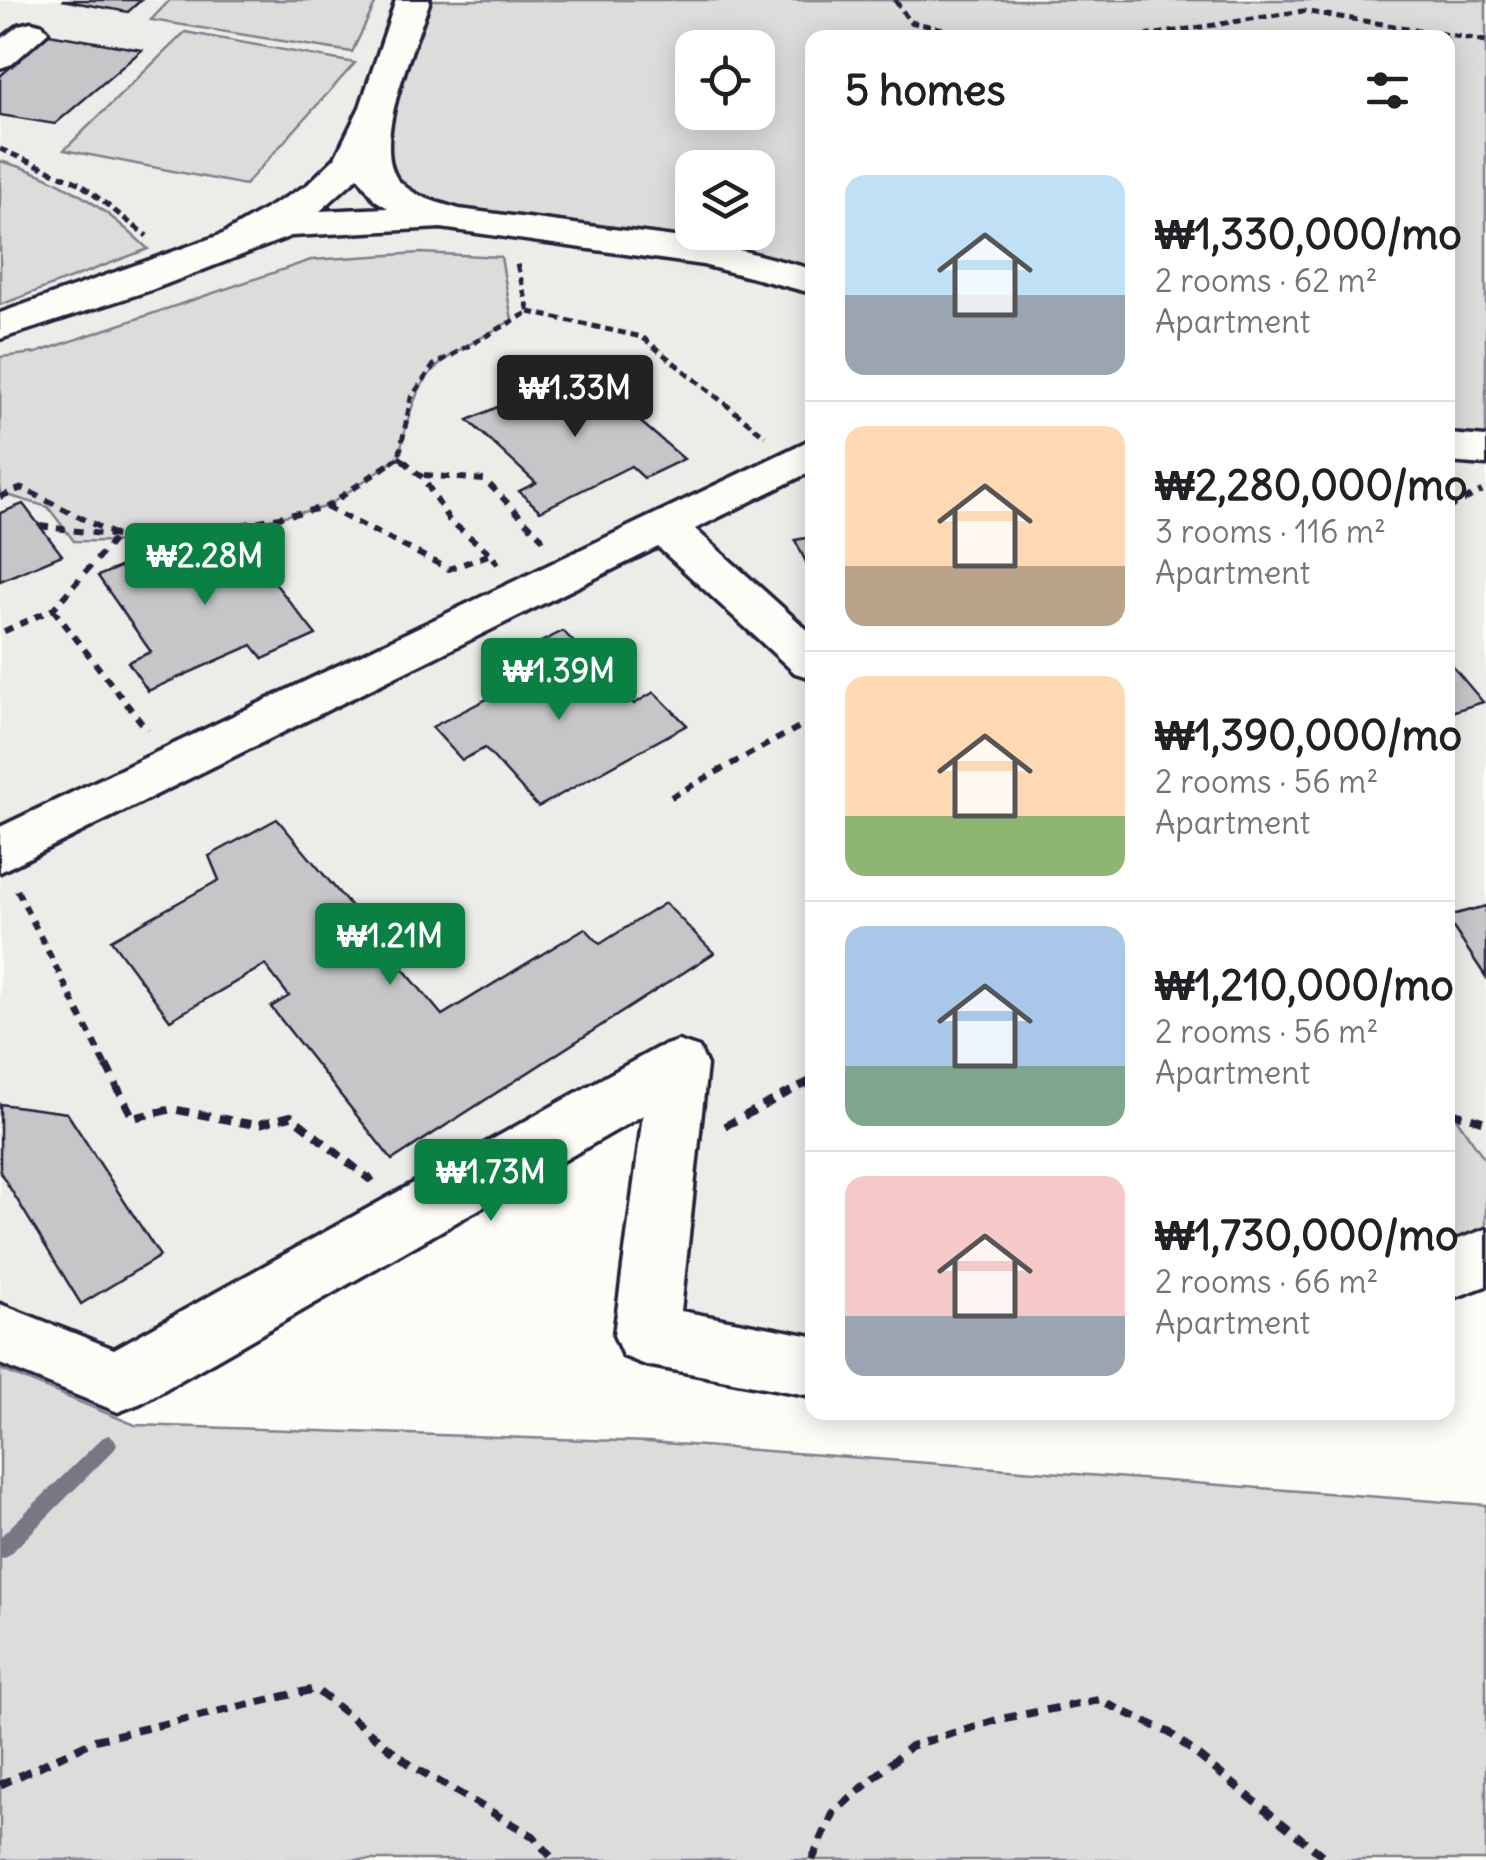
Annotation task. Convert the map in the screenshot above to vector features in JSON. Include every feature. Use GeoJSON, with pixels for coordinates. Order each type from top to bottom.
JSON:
{"type":"FeatureCollection","features":[{"type":"Feature","properties":{"kind":"street"},"geometry":{"type":"LineString","coordinates":[[249,236],[308,200],[352,161],[407,28],[413,0]]}},
{"type":"Feature","properties":{"kind":"street"},"geometry":{"type":"LineString","coordinates":[[0,57],[31,32]]}},
{"type":"Feature","properties":{"kind":"street"},"geometry":{"type":"LineString","coordinates":[[375,105],[367,154],[378,181],[400,200],[463,222]]}},
{"type":"Feature","properties":{"kind":"street"},"geometry":{"type":"LineString","coordinates":[[308,200],[704,253],[805,279]]}},
{"type":"Feature","properties":{"kind":"street"},"geometry":{"type":"LineString","coordinates":[[0,327],[288,224],[410,216],[463,222]]}},
{"type":"Feature","properties":{"kind":"street"},"geometry":{"type":"LineString","coordinates":[[4,862],[332,676],[801,443]]}},
{"type":"Feature","properties":{"kind":"street"},"geometry":{"type":"LineString","coordinates":[[1455,449],[1486,451]]}},
{"type":"Feature","properties":{"kind":"street"},"geometry":{"type":"LineString","coordinates":[[0,823],[160,746],[332,676],[499,566],[644,523]]}},
{"type":"Feature","properties":{"kind":"street"},"geometry":{"type":"LineString","coordinates":[[644,523],[805,655]]}},
{"type":"Feature","properties":{"kind":"street"},"geometry":{"type":"LineString","coordinates":[[0,1334],[118,1381],[678,1065],[646,1335],[805,1365]]}},
{"type":"Feature","properties":{"kind":"street"},"geometry":{"type":"LineString","coordinates":[[1455,1269],[1486,1257]]}},
{"type":"Feature","properties":{"kind":"path"},"geometry":{"type":"LineString","coordinates":[[895,0],[910,22],[949,30]]}},
{"type":"Feature","properties":{"kind":"path"},"geometry":{"type":"LineString","coordinates":[[1180,30],[1303,10],[1421,30]]}},
{"type":"Feature","properties":{"kind":"path"},"geometry":{"type":"LineString","coordinates":[[1455,36],[1486,41]]}},
{"type":"Feature","properties":{"kind":"path"},"geometry":{"type":"LineString","coordinates":[[0,149],[34,159],[106,199],[177,264]]}},
{"type":"Feature","properties":{"kind":"path"},"geometry":{"type":"LineString","coordinates":[[463,222],[516,259],[529,312]]}},
{"type":"Feature","properties":{"kind":"path"},"geometry":{"type":"LineString","coordinates":[[40,526],[162,542],[326,507],[399,457],[412,398],[434,365],[529,312],[642,337],[801,443]]}},
{"type":"Feature","properties":{"kind":"path"},"geometry":{"type":"LineString","coordinates":[[399,457],[424,474],[486,480],[542,538],[610,505],[644,523]]}},
{"type":"Feature","properties":{"kind":"path"},"geometry":{"type":"LineString","coordinates":[[424,474],[438,504],[462,534],[499,566]]}},
{"type":"Feature","properties":{"kind":"path"},"geometry":{"type":"LineString","coordinates":[[0,497],[22,488],[117,536]]}},
{"type":"Feature","properties":{"kind":"path"},"geometry":{"type":"LineString","coordinates":[[1455,505],[1486,490]]}},
{"type":"Feature","properties":{"kind":"path"},"geometry":{"type":"LineString","coordinates":[[326,507],[449,569],[499,566]]}},
{"type":"Feature","properties":{"kind":"path"},"geometry":{"type":"LineString","coordinates":[[0,633],[53,609],[117,536]]}},
{"type":"Feature","properties":{"kind":"path"},"geometry":{"type":"LineString","coordinates":[[53,609],[160,746]]}},
{"type":"Feature","properties":{"kind":"path"},"geometry":{"type":"LineString","coordinates":[[672,797],[805,724]]}},
{"type":"Feature","properties":{"kind":"path"},"geometry":{"type":"LineString","coordinates":[[4,862],[132,1118],[172,1110],[255,1125],[291,1116],[369,1178],[385,1170]]}},
{"type":"Feature","properties":{"kind":"path"},"geometry":{"type":"LineString","coordinates":[[671,1131],[725,1126],[805,1084]]}},
{"type":"Feature","properties":{"kind":"path"},"geometry":{"type":"LineString","coordinates":[[1455,1113],[1486,1122]]}},
{"type":"Feature","properties":{"kind":"path"},"geometry":{"type":"LineString","coordinates":[[0,1785],[95,1740],[315,1689],[412,1766],[533,1836],[554,1860]]}},
{"type":"Feature","properties":{"kind":"path"},"geometry":{"type":"LineString","coordinates":[[812,1860],[834,1812],[911,1746],[1000,1718],[1099,1700],[1170,1734],[1328,1860]]}},
{"type":"Feature","properties":{"kind":"shaded area"},"geometry":{"type":"Polygon","coordinates":[[[0,0],[413,0],[675,227],[675,250],[702,250],[805,279],[805,1365],[646,1335],[678,1066],[118,1381],[0,1334],[0,0]]]}},
{"type":"Feature","properties":{"kind":"shaded area"},"geometry":{"type":"Polygon","coordinates":[[[170,0],[377,0],[352,52],[151,20],[170,0]]]}},
{"type":"Feature","properties":{"kind":"shaded area"},"geometry":{"type":"Polygon","coordinates":[[[413,0],[1486,0],[1486,451],[1455,449],[1455,30],[805,30],[805,279],[688,250],[775,250],[775,150],[675,150],[675,248],[400,200],[375,105],[413,0]]]}},
{"type":"Feature","properties":{"kind":"shaded area"},"geometry":{"type":"Polygon","coordinates":[[[185,32],[355,63],[245,185],[64,150],[185,32]]]}},
{"type":"Feature","properties":{"kind":"shaded area"},"geometry":{"type":"Polygon","coordinates":[[[0,161],[62,184],[115,220],[148,249],[0,305],[0,161]]]}},
{"type":"Feature","properties":{"kind":"shaded area"},"geometry":{"type":"Polygon","coordinates":[[[421,253],[501,257],[512,320],[463,348],[433,371],[414,402],[399,457],[326,507],[162,542],[74,541],[48,507],[0,493],[0,357],[36,353],[311,260],[421,253]]]}},
{"type":"Feature","properties":{"kind":"shaded area"},"geometry":{"type":"Polygon","coordinates":[[[1455,449],[1486,451],[1486,1257],[1455,1269],[1455,449]]]}},
{"type":"Feature","properties":{"kind":"shaded area"},"geometry":{"type":"Polygon","coordinates":[[[1455,1116],[1486,1161],[1486,1253],[1455,1264],[1455,1116]]]}},
{"type":"Feature","properties":{"kind":"shaded area"},"geometry":{"type":"Polygon","coordinates":[[[0,1369],[135,1425],[649,1442],[1486,1505],[1486,1860],[0,1860],[0,1369]]]}},
{"type":"Feature","properties":{"kind":"building"},"geometry":{"type":"Polygon","coordinates":[[[62,0],[141,0],[128,12],[62,0]]]}},
{"type":"Feature","properties":{"kind":"building"},"geometry":{"type":"Polygon","coordinates":[[[49,34],[142,50],[55,124],[0,115],[0,76],[49,34]]]}},
{"type":"Feature","properties":{"kind":"building"},"geometry":{"type":"Polygon","coordinates":[[[606,372],[631,393],[615,400],[684,459],[644,478],[631,466],[540,511],[519,491],[536,483],[468,420],[513,400],[524,410],[606,372]]]}},
{"type":"Feature","properties":{"kind":"building"},"geometry":{"type":"Polygon","coordinates":[[[23,504],[62,555],[0,581],[0,513],[23,504]]]}},
{"type":"Feature","properties":{"kind":"building"},"geometry":{"type":"Polygon","coordinates":[[[258,527],[279,554],[259,563],[316,635],[263,659],[252,645],[148,691],[128,662],[151,652],[98,576],[148,555],[158,569],[258,527]]]}},
{"type":"Feature","properties":{"kind":"building"},"geometry":{"type":"Polygon","coordinates":[[[805,538],[805,560],[795,540],[805,538]]]}},
{"type":"Feature","properties":{"kind":"building"},"geometry":{"type":"Polygon","coordinates":[[[563,631],[634,704],[654,692],[687,725],[538,807],[485,748],[462,760],[432,727],[542,671],[523,651],[563,631]]]}},
{"type":"Feature","properties":{"kind":"building"},"geometry":{"type":"Polygon","coordinates":[[[1455,669],[1483,702],[1455,711],[1455,669]]]}},
{"type":"Feature","properties":{"kind":"building"},"geometry":{"type":"Polygon","coordinates":[[[277,819],[442,1015],[585,928],[600,944],[665,903],[714,953],[392,1160],[271,1007],[289,996],[265,965],[170,1020],[111,940],[219,880],[209,856],[277,819]]]}},
{"type":"Feature","properties":{"kind":"building"},"geometry":{"type":"Polygon","coordinates":[[[1486,906],[1486,977],[1455,930],[1455,914],[1486,906]]]}},
{"type":"Feature","properties":{"kind":"building"},"geometry":{"type":"Polygon","coordinates":[[[0,1104],[67,1113],[160,1256],[81,1304],[0,1172],[0,1104]]]}},
{"type":"Feature","properties":{"kind":"waterway"},"geometry":{"type":"LineString","coordinates":[[0,1550],[108,1444]]}}]}
